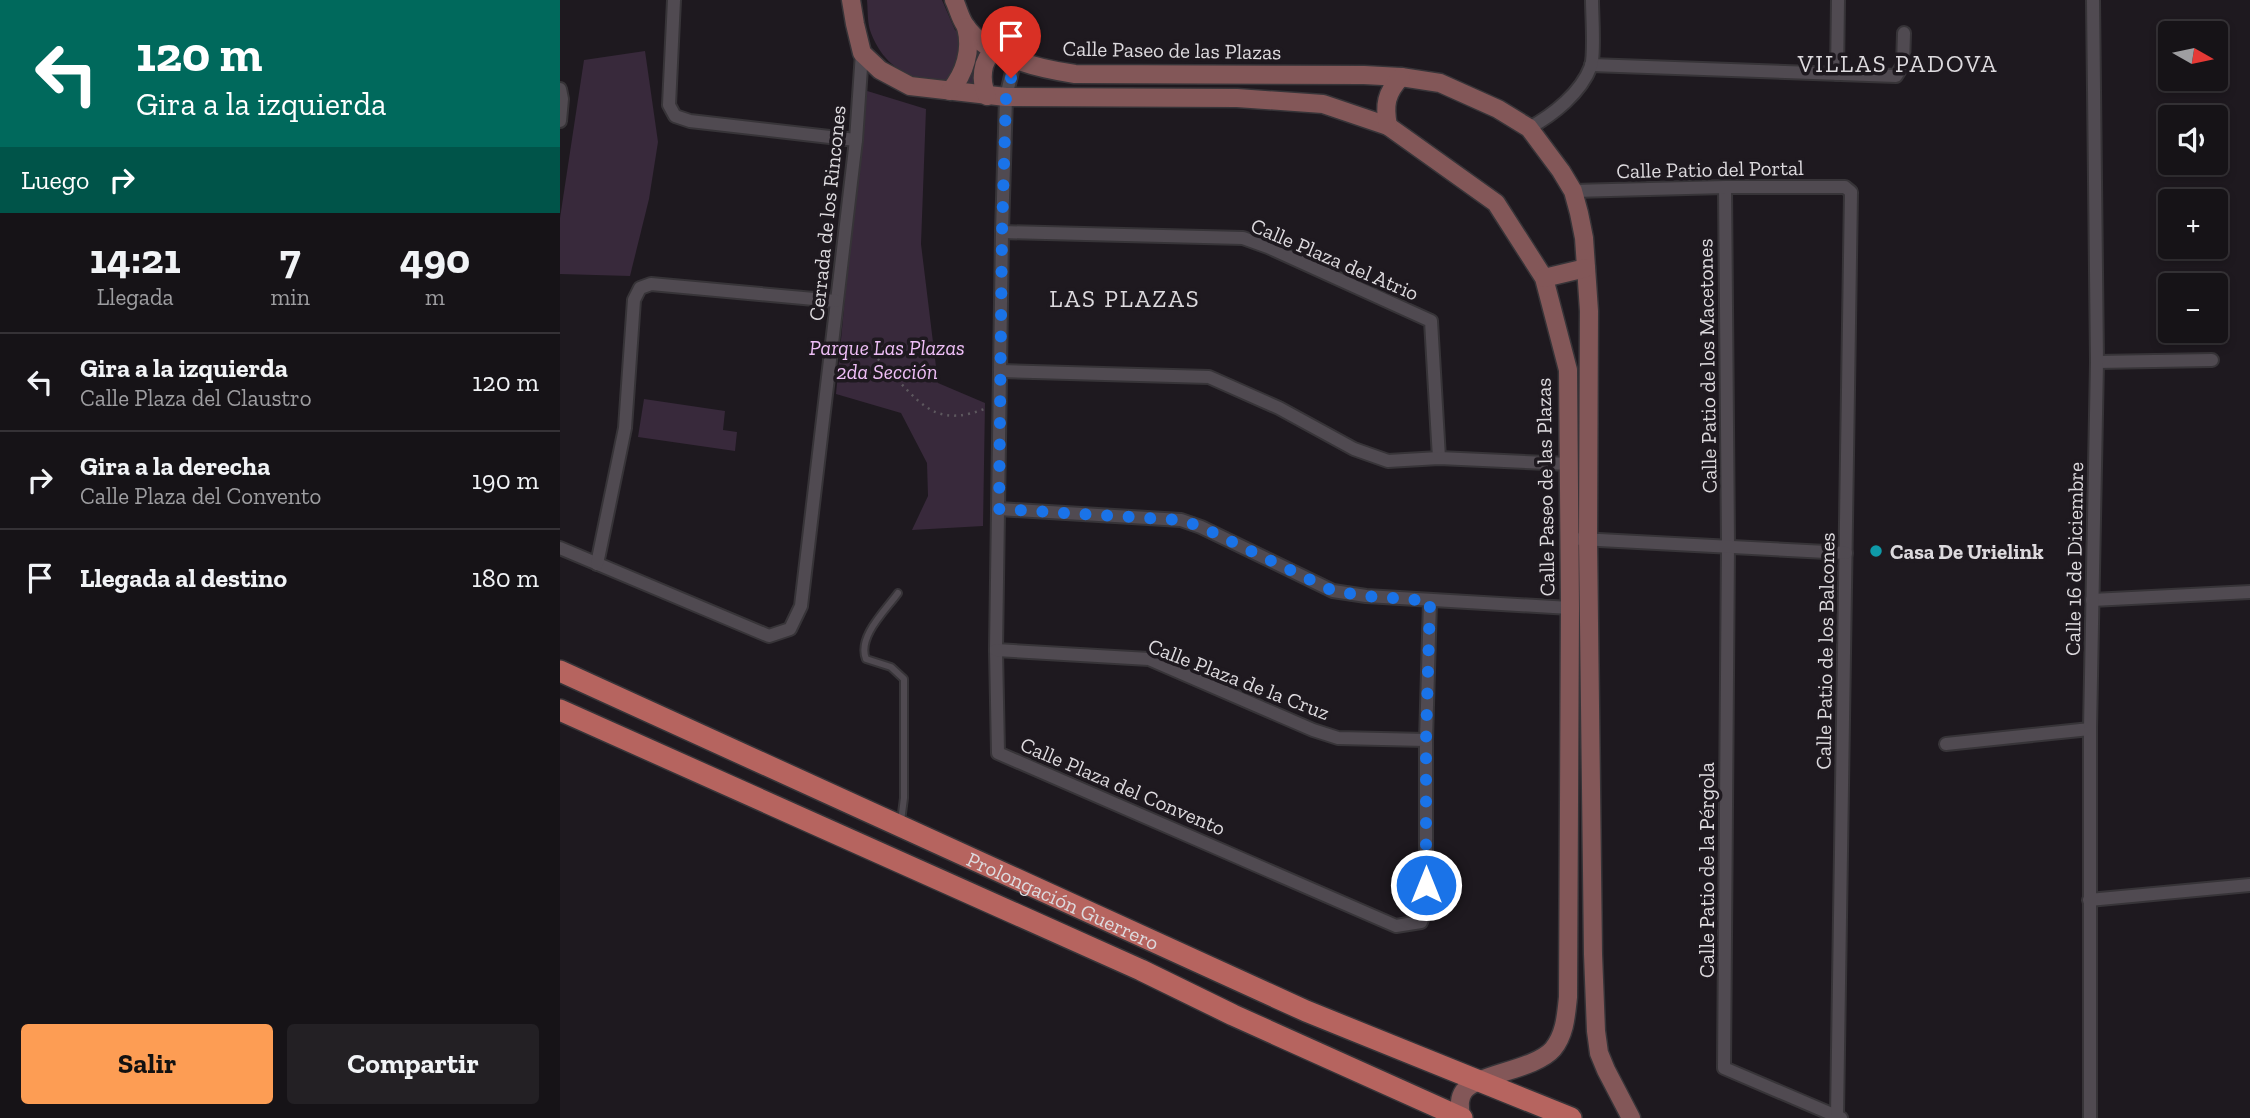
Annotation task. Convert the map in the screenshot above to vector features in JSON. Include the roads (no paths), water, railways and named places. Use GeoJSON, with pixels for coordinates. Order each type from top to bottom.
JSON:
{"type":"FeatureCollection","features":[{"type":"Feature","properties":{"kind":"main road","name":"Prolongación Guerrero"},"geometry":{"type":"LineString","coordinates":[[560,671],[1306,1011],[1571,1118]]}},
{"type":"Feature","properties":{"kind":"main road","name":"Prolongación Guerrero"},"geometry":{"type":"LineString","coordinates":[[560,710],[1141,970],[1233,1015],[1462,1118]]}},
{"type":"Feature","properties":{"kind":"main road"},"geometry":{"type":"LineString","coordinates":[[681,764],[694,733]]}},
{"type":"Feature","properties":{"kind":"main road"},"geometry":{"type":"LineString","coordinates":[[1233,1015],[1247,983]]}},
{"type":"Feature","properties":{"kind":"street"},"geometry":{"type":"LineString","coordinates":[[674,0],[669,105],[674,116],[690,121],[856,140]]}},
{"type":"Feature","properties":{"kind":"street"},"geometry":{"type":"LineString","coordinates":[[851,0],[862,53]]}},
{"type":"Feature","properties":{"kind":"street","name":"Calle Paseo de las Plazas"},"geometry":{"type":"LineString","coordinates":[[954,0],[966,27],[995,50],[1015,60],[1050,70],[1075,74],[1364,75],[1440,83],[1498,109],[1529,128],[1573,191],[1584,239],[1589,311],[1588,539],[1596,1031],[1599,1053],[1631,1118]]}},
{"type":"Feature","properties":{"kind":"street"},"geometry":{"type":"LineString","coordinates":[[1529,128],[1570,97],[1591,65],[1592,0]]}},
{"type":"Feature","properties":{"kind":"street"},"geometry":{"type":"LineString","coordinates":[[1837,74],[1838,0]]}},
{"type":"Feature","properties":{"kind":"street","name":"Calle 16 de Diciembre"},"geometry":{"type":"LineString","coordinates":[[2090,1118],[2090,729],[2098,362],[2093,0]]}},
{"type":"Feature","properties":{"kind":"street"},"geometry":{"type":"LineString","coordinates":[[950,91],[959,80],[967,58],[966,27]]}},
{"type":"Feature","properties":{"kind":"street"},"geometry":{"type":"LineString","coordinates":[[1591,65],[1896,76],[1903,65],[1904,33]]}},
{"type":"Feature","properties":{"kind":"street"},"geometry":{"type":"LineString","coordinates":[[987,96],[982,82],[984,65],[988,55],[995,50]]}},
{"type":"Feature","properties":{"kind":"street","name":"Cerrada de los Rincones"},"geometry":{"type":"LineString","coordinates":[[560,548],[769,636],[790,629],[801,606],[856,140],[862,53]]}},
{"type":"Feature","properties":{"kind":"street","name":"Calle Paseo de las Plazas"},"geometry":{"type":"LineString","coordinates":[[862,53],[880,70],[900,82],[920,89],[1006,97],[1237,98],[1323,104],[1388,126],[1496,203],[1544,278],[1567,370],[1570,958],[1566,1021],[1561,1037],[1546,1056],[1480,1081]]}},
{"type":"Feature","properties":{"kind":"street","name":"Calle Plaza del Convento"},"geometry":{"type":"LineString","coordinates":[[1015,60],[1006,97],[1002,232],[996,650],[998,753],[1396,926],[1415,925],[1421,922],[1426,909],[1426,740],[1430,601]]}},
{"type":"Feature","properties":{"kind":"street"},"geometry":{"type":"LineString","coordinates":[[1388,126],[1386,99],[1390,89],[1401,77]]}},
{"type":"Feature","properties":{"kind":"street"},"geometry":{"type":"LineString","coordinates":[[560,89],[560,121]]}},
{"type":"Feature","properties":{"kind":"street","name":"Calle Patio del Portal"},"geometry":{"type":"LineString","coordinates":[[1573,191],[1725,187],[1848,188]]}},
{"type":"Feature","properties":{"kind":"street","name":"Calle Patio de los Macetones"},"geometry":{"type":"LineString","coordinates":[[1725,187],[1728,545]]}},
{"type":"Feature","properties":{"kind":"street","name":"Calle Patio de los Balcones"},"geometry":{"type":"LineString","coordinates":[[1839,1117],[1851,192],[1848,188]]}},
{"type":"Feature","properties":{"kind":"street","name":"Calle Plaza del Atrio"},"geometry":{"type":"LineString","coordinates":[[1002,232],[1243,238],[1431,321],[1439,458]]}},
{"type":"Feature","properties":{"kind":"street"},"geometry":{"type":"LineString","coordinates":[[1544,278],[1586,268]]}},
{"type":"Feature","properties":{"kind":"street"},"geometry":{"type":"LineString","coordinates":[[597,564],[625,428],[634,300],[640,288],[651,284],[836,301]]}},
{"type":"Feature","properties":{"kind":"street"},"geometry":{"type":"LineString","coordinates":[[2098,362],[2212,360]]}},
{"type":"Feature","properties":{"kind":"street"},"geometry":{"type":"LineString","coordinates":[[1000,370],[1209,377],[1279,408],[1354,449],[1388,461],[1439,458],[1569,464]]}},
{"type":"Feature","properties":{"kind":"street"},"geometry":{"type":"LineString","coordinates":[[999,509],[1181,520],[1202,527],[1333,591],[1430,601],[1570,608]]}},
{"type":"Feature","properties":{"kind":"street"},"geometry":{"type":"LineString","coordinates":[[1569,538],[1846,553]]}},
{"type":"Feature","properties":{"kind":"street","name":"Calle Patio de la Pérgola"},"geometry":{"type":"LineString","coordinates":[[1728,545],[1724,1068],[1839,1117]]}},
{"type":"Feature","properties":{"kind":"street"},"geometry":{"type":"LineString","coordinates":[[2092,600],[2250,592]]}},
{"type":"Feature","properties":{"kind":"street","name":"Calle Plaza de la Cruz"},"geometry":{"type":"LineString","coordinates":[[996,650],[1149,659],[1313,730],[1338,738],[1426,740]]}},
{"type":"Feature","properties":{"kind":"street"},"geometry":{"type":"LineString","coordinates":[[1947,744],[2090,729]]}},
{"type":"Feature","properties":{"kind":"street"},"geometry":{"type":"LineString","coordinates":[[2089,900],[2250,885]]}},
{"type":"Feature","properties":{"kind":"street"},"geometry":{"type":"LineString","coordinates":[[1462,1118],[1460,1106],[1463,1092],[1480,1081]]}},
{"type":"Feature","properties":{"kind":"lane"},"geometry":{"type":"LineString","coordinates":[[898,593],[865,640],[862,650],[866,659],[891,667],[904,679],[904,798],[900,827]]}},
{"type":"Feature","properties":{"kind":"place","name":"Casa De Urielink"},"geometry":{"type":"Point","coordinates":[1876,551]}},
{"type":"Feature","properties":{"kind":"district","name":"VILLAS PADOVA"},"geometry":{"type":"Point","coordinates":[1898,63]}},
{"type":"Feature","properties":{"kind":"district","name":"LAS PLAZAS"},"geometry":{"type":"Point","coordinates":[1125,298]}},
{"type":"Feature","properties":{"kind":"park label","name":"Parque Las Plazas 2da Sección"},"geometry":{"type":"Point","coordinates":[887,359]}}]}
